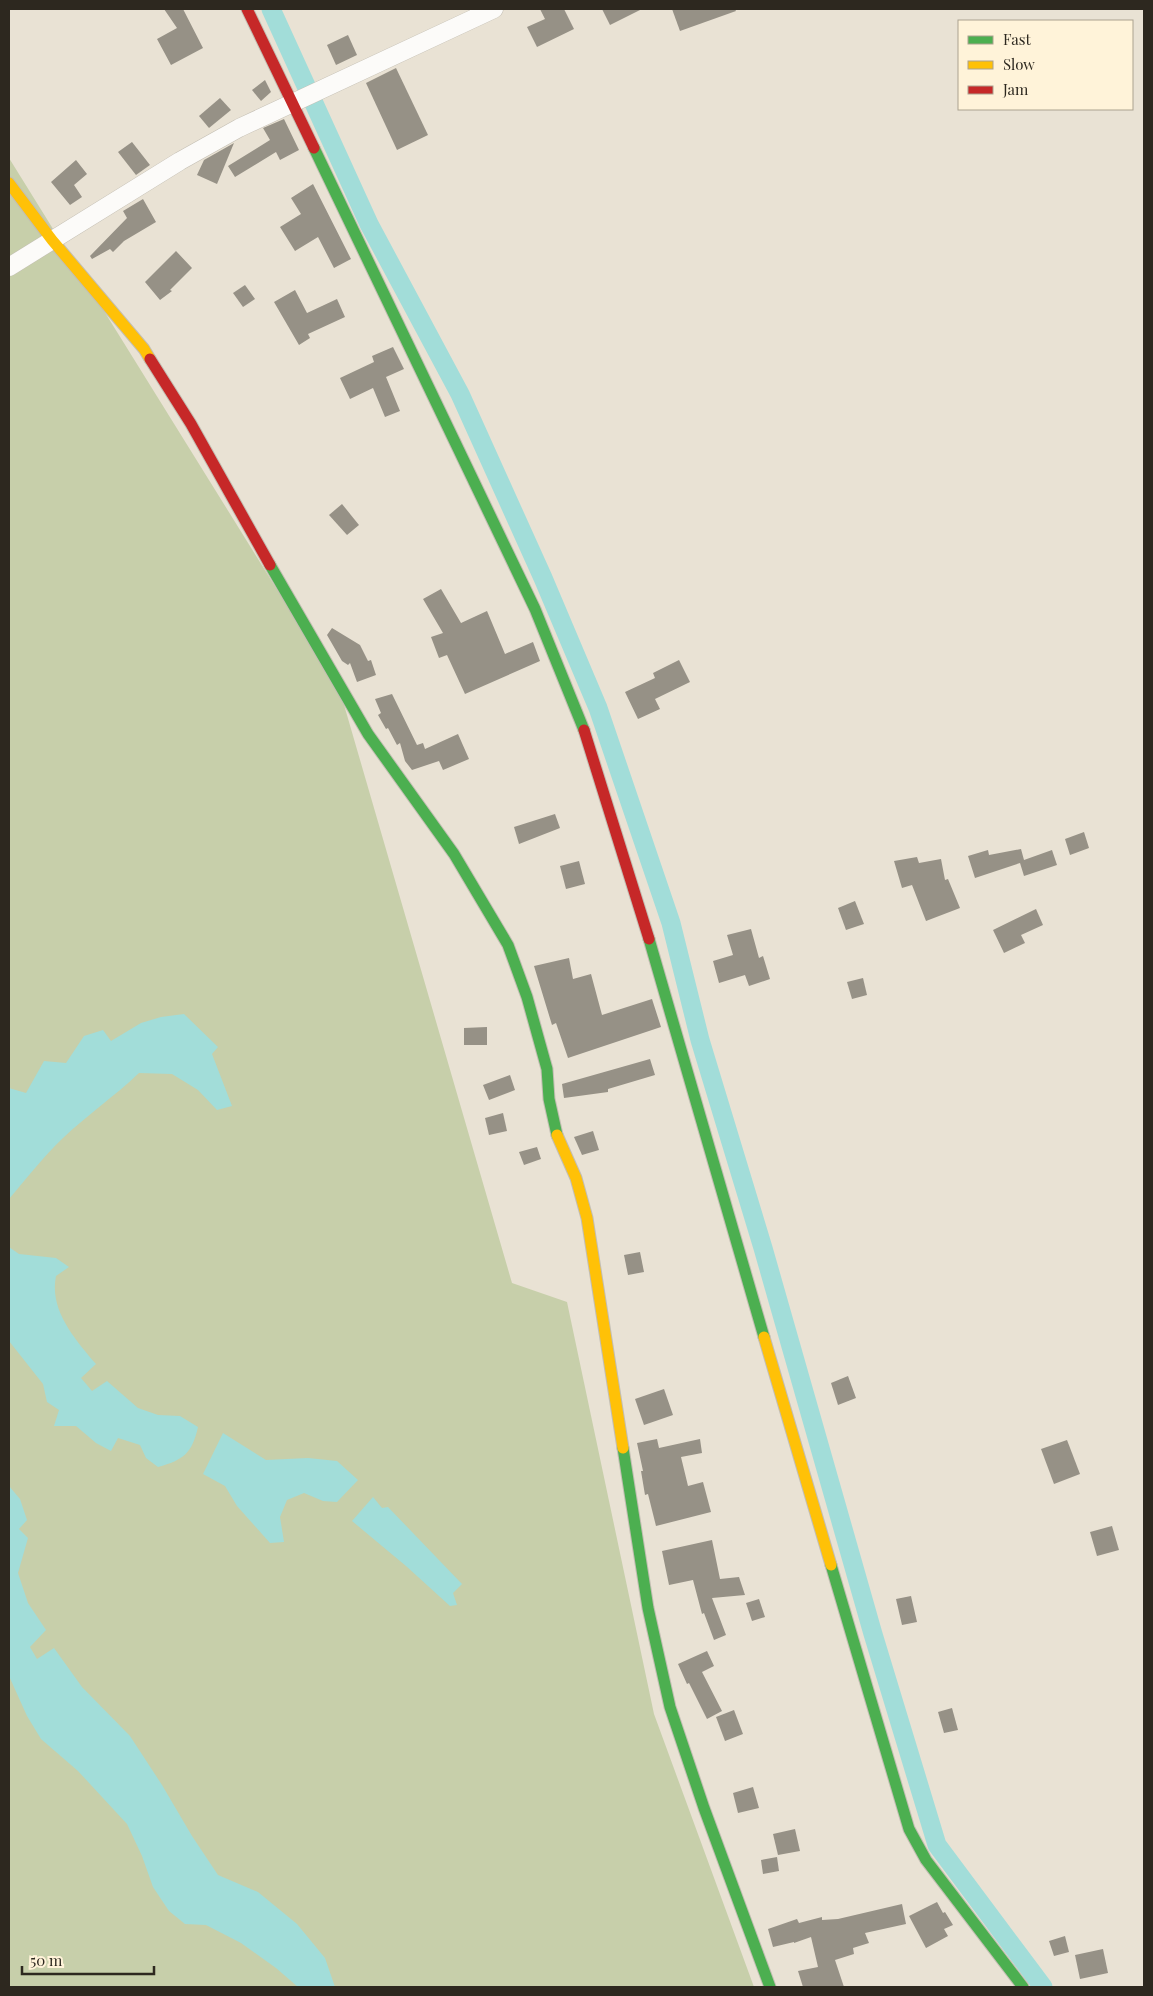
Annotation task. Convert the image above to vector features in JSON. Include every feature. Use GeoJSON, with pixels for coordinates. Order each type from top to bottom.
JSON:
{"type":"FeatureCollection","features":[{"type":"Feature","properties":{"kind":"street"},"geometry":{"type":"LineString","coordinates":[[247,9],[535,609],[588,740],[676,1028],[781,1395],[909,1829],[926,1860],[1024,1987]]}},
{"type":"Feature","properties":{"kind":"street"},"geometry":{"type":"LineString","coordinates":[[9,267],[239,128],[494,9]]}},
{"type":"Feature","properties":{"kind":"street"},"geometry":{"type":"LineString","coordinates":[[9,183],[52,240],[144,349],[191,424],[276,576],[368,734],[454,854],[508,945],[527,997],[548,1069],[549,1099],[556,1132],[576,1178],[587,1218],[648,1608],[670,1707],[704,1808],[770,1987]]}},
{"type":"Feature","properties":{"kind":"green space"},"geometry":{"type":"Polygon","coordinates":[[[9,158],[340,691],[512,1283],[567,1302],[654,1714],[754,1987],[9,1987],[9,158]]]}},
{"type":"Feature","properties":{"kind":"water"},"geometry":{"type":"Polygon","coordinates":[[[184,1014],[218,1047],[212,1054],[232,1106],[217,1110],[198,1090],[172,1074],[139,1073],[63,1138],[9,1199],[9,1088],[26,1093],[44,1061],[66,1063],[84,1036],[103,1030],[111,1041],[141,1023],[161,1017],[184,1014]]]}},
{"type":"Feature","properties":{"kind":"water"},"geometry":{"type":"Polygon","coordinates":[[[9,1247],[19,1254],[56,1258],[69,1267],[56,1276],[56,1301],[72,1334],[96,1364],[81,1378],[92,1391],[107,1381],[138,1408],[158,1415],[180,1416],[198,1427],[193,1443],[186,1454],[158,1467],[146,1458],[140,1445],[118,1438],[111,1451],[96,1443],[76,1426],[54,1426],[59,1410],[47,1402],[43,1384],[9,1341],[9,1247]]]}},
{"type":"Feature","properties":{"kind":"water"},"geometry":{"type":"Polygon","coordinates":[[[223,1433],[266,1460],[308,1458],[337,1461],[358,1480],[337,1502],[323,1501],[304,1493],[287,1500],[280,1517],[284,1542],[270,1543],[237,1506],[225,1486],[203,1474],[223,1433]]]}},
{"type":"Feature","properties":{"kind":"water"},"geometry":{"type":"Polygon","coordinates":[[[9,1486],[20,1499],[27,1520],[19,1529],[28,1538],[18,1573],[28,1603],[46,1630],[30,1647],[37,1659],[54,1648],[82,1687],[130,1736],[218,1875],[258,1892],[297,1924],[325,1958],[335,1987],[298,1987],[276,1968],[241,1943],[206,1925],[185,1924],[169,1911],[153,1887],[142,1856],[127,1824],[78,1771],[41,1739],[27,1716],[9,1676],[9,1486]]]}},
{"type":"Feature","properties":{"kind":"water"},"geometry":{"type":"Polygon","coordinates":[[[373,1497],[382,1508],[388,1507],[462,1584],[453,1593],[457,1605],[450,1606],[352,1521],[373,1497]]]}},
{"type":"Feature","properties":{"kind":"building"},"geometry":{"type":"Polygon","coordinates":[[[164,9],[183,9],[203,48],[171,65],[157,39],[177,28],[164,9]]]}},
{"type":"Feature","properties":{"kind":"building"},"geometry":{"type":"Polygon","coordinates":[[[540,9],[564,9],[574,29],[537,47],[527,27],[545,19],[540,9]]]}},
{"type":"Feature","properties":{"kind":"building"},"geometry":{"type":"Polygon","coordinates":[[[602,9],[642,9],[610,25],[602,9]]]}},
{"type":"Feature","properties":{"kind":"building"},"geometry":{"type":"Polygon","coordinates":[[[672,9],[735,9],[736,11],[680,31],[672,9]]]}},
{"type":"Feature","properties":{"kind":"building"},"geometry":{"type":"Polygon","coordinates":[[[348,35],[357,55],[336,65],[327,45],[348,35]]]}},
{"type":"Feature","properties":{"kind":"building"},"geometry":{"type":"Polygon","coordinates":[[[396,68],[428,135],[397,150],[366,83],[396,68]]]}},
{"type":"Feature","properties":{"kind":"building"},"geometry":{"type":"Polygon","coordinates":[[[265,80],[271,92],[261,101],[252,90],[265,80]]]}},
{"type":"Feature","properties":{"kind":"building"},"geometry":{"type":"Polygon","coordinates":[[[220,98],[231,110],[209,128],[199,116],[220,98]]]}},
{"type":"Feature","properties":{"kind":"building"},"geometry":{"type":"Polygon","coordinates":[[[284,119],[299,150],[280,160],[276,152],[235,177],[228,166],[270,140],[263,128],[284,119]]]}},
{"type":"Feature","properties":{"kind":"building"},"geometry":{"type":"Polygon","coordinates":[[[132,142],[150,165],[136,175],[118,152],[132,142]]]}},
{"type":"Feature","properties":{"kind":"building"},"geometry":{"type":"Polygon","coordinates":[[[234,143],[217,184],[197,175],[204,160],[234,143]]]}},
{"type":"Feature","properties":{"kind":"building"},"geometry":{"type":"Polygon","coordinates":[[[76,160],[87,174],[74,185],[82,197],[70,205],[51,182],[76,160]]]}},
{"type":"Feature","properties":{"kind":"building"},"geometry":{"type":"Polygon","coordinates":[[[313,184],[351,259],[334,268],[318,237],[295,251],[280,227],[301,214],[291,198],[313,184]]]}},
{"type":"Feature","properties":{"kind":"building"},"geometry":{"type":"Polygon","coordinates":[[[143,199],[156,222],[124,241],[113,252],[110,249],[92,259],[90,256],[127,218],[123,211],[143,199]]]}},
{"type":"Feature","properties":{"kind":"building"},"geometry":{"type":"Polygon","coordinates":[[[176,251],[192,268],[170,290],[172,291],[160,300],[145,282],[176,251]]]}},
{"type":"Feature","properties":{"kind":"building"},"geometry":{"type":"Polygon","coordinates":[[[245,285],[255,299],[243,307],[233,293],[245,285]]]}},
{"type":"Feature","properties":{"kind":"building"},"geometry":{"type":"Polygon","coordinates":[[[295,290],[307,313],[337,299],[345,317],[308,334],[310,338],[299,345],[274,302],[295,290]]]}},
{"type":"Feature","properties":{"kind":"building"},"geometry":{"type":"Polygon","coordinates":[[[393,347],[404,369],[386,377],[400,411],[385,417],[373,388],[350,399],[340,378],[374,362],[372,356],[393,347]]]}},
{"type":"Feature","properties":{"kind":"building"},"geometry":{"type":"Polygon","coordinates":[[[342,504],[359,525],[347,535],[329,515],[342,504]]]}},
{"type":"Feature","properties":{"kind":"building"},"geometry":{"type":"Polygon","coordinates":[[[441,589],[461,623],[487,611],[505,654],[533,642],[540,661],[465,694],[447,655],[439,658],[431,637],[443,633],[423,599],[441,589]]]}},
{"type":"Feature","properties":{"kind":"building"},"geometry":{"type":"Polygon","coordinates":[[[332,628],[360,645],[368,661],[371,660],[376,675],[357,682],[350,663],[348,665],[342,661],[327,635],[332,628]]]}},
{"type":"Feature","properties":{"kind":"building"},"geometry":{"type":"Polygon","coordinates":[[[679,660],[690,682],[655,699],[660,709],[638,719],[625,692],[655,678],[653,673],[679,660]]]}},
{"type":"Feature","properties":{"kind":"building"},"geometry":{"type":"Polygon","coordinates":[[[392,694],[417,745],[423,743],[425,749],[458,734],[469,759],[443,770],[439,761],[412,770],[405,761],[400,743],[397,745],[378,715],[381,713],[375,699],[392,694]]]}},
{"type":"Feature","properties":{"kind":"building"},"geometry":{"type":"Polygon","coordinates":[[[555,814],[560,828],[519,844],[514,827],[555,814]]]}},
{"type":"Feature","properties":{"kind":"building"},"geometry":{"type":"Polygon","coordinates":[[[1084,832],[1089,848],[1070,855],[1065,839],[1084,832]]]}},
{"type":"Feature","properties":{"kind":"building"},"geometry":{"type":"Polygon","coordinates":[[[1021,849],[1024,860],[1052,850],[1057,865],[1024,876],[1020,863],[975,878],[968,856],[988,850],[989,855],[1021,849]]]}},
{"type":"Feature","properties":{"kind":"building"},"geometry":{"type":"Polygon","coordinates":[[[917,857],[919,863],[941,859],[945,880],[948,879],[960,908],[926,921],[912,885],[902,888],[894,861],[917,857]]]}},
{"type":"Feature","properties":{"kind":"building"},"geometry":{"type":"Polygon","coordinates":[[[579,861],[585,884],[566,889],[560,866],[579,861]]]}},
{"type":"Feature","properties":{"kind":"building"},"geometry":{"type":"Polygon","coordinates":[[[855,901],[864,924],[846,930],[838,908],[855,901]]]}},
{"type":"Feature","properties":{"kind":"building"},"geometry":{"type":"Polygon","coordinates":[[[1036,909],[1043,925],[1021,935],[1025,943],[1004,953],[993,930],[1036,909]]]}},
{"type":"Feature","properties":{"kind":"building"},"geometry":{"type":"Polygon","coordinates":[[[751,929],[759,958],[763,956],[770,979],[749,986],[745,975],[719,983],[713,961],[733,955],[727,935],[751,929]]]}},
{"type":"Feature","properties":{"kind":"building"},"geometry":{"type":"Polygon","coordinates":[[[569,958],[573,979],[591,974],[602,1015],[652,999],[661,1027],[568,1058],[556,1023],[552,1025],[534,966],[569,958]]]}},
{"type":"Feature","properties":{"kind":"building"},"geometry":{"type":"Polygon","coordinates":[[[863,978],[867,995],[852,999],[847,982],[863,978]]]}},
{"type":"Feature","properties":{"kind":"building"},"geometry":{"type":"Polygon","coordinates":[[[487,1027],[487,1045],[464,1045],[464,1028],[487,1027]]]}},
{"type":"Feature","properties":{"kind":"building"},"geometry":{"type":"Polygon","coordinates":[[[650,1059],[655,1075],[608,1089],[608,1092],[564,1098],[562,1084],[650,1059]]]}},
{"type":"Feature","properties":{"kind":"building"},"geometry":{"type":"Polygon","coordinates":[[[510,1075],[515,1090],[489,1100],[483,1085],[510,1075]]]}},
{"type":"Feature","properties":{"kind":"building"},"geometry":{"type":"Polygon","coordinates":[[[503,1113],[507,1131],[489,1135],[485,1118],[503,1113]]]}},
{"type":"Feature","properties":{"kind":"building"},"geometry":{"type":"Polygon","coordinates":[[[593,1131],[599,1150],[582,1155],[574,1137],[593,1131]]]}},
{"type":"Feature","properties":{"kind":"building"},"geometry":{"type":"Polygon","coordinates":[[[537,1147],[541,1159],[524,1165],[519,1152],[537,1147]]]}},
{"type":"Feature","properties":{"kind":"building"},"geometry":{"type":"Polygon","coordinates":[[[640,1252],[644,1272],[628,1275],[624,1255],[640,1252]]]}},
{"type":"Feature","properties":{"kind":"building"},"geometry":{"type":"Polygon","coordinates":[[[848,1376],[856,1398],[838,1405],[831,1383],[848,1376]]]}},
{"type":"Feature","properties":{"kind":"building"},"geometry":{"type":"Polygon","coordinates":[[[664,1389],[673,1415],[644,1425],[635,1399],[664,1389]]]}},
{"type":"Feature","properties":{"kind":"building"},"geometry":{"type":"Polygon","coordinates":[[[657,1439],[659,1448],[700,1439],[702,1453],[681,1457],[688,1486],[703,1482],[711,1512],[656,1526],[648,1494],[645,1495],[641,1471],[643,1471],[637,1443],[657,1439]]]}},
{"type":"Feature","properties":{"kind":"building"},"geometry":{"type":"Polygon","coordinates":[[[1067,1440],[1080,1474],[1054,1484],[1041,1449],[1067,1440]]]}},
{"type":"Feature","properties":{"kind":"building"},"geometry":{"type":"Polygon","coordinates":[[[1112,1526],[1119,1550],[1097,1556],[1090,1532],[1112,1526]]]}},
{"type":"Feature","properties":{"kind":"building"},"geometry":{"type":"Polygon","coordinates":[[[712,1540],[720,1579],[739,1577],[745,1595],[712,1598],[726,1635],[714,1640],[704,1613],[702,1614],[693,1580],[669,1585],[662,1551],[712,1540]]]}},
{"type":"Feature","properties":{"kind":"building"},"geometry":{"type":"Polygon","coordinates":[[[911,1596],[917,1622],[902,1625],[896,1599],[911,1596]]]}},
{"type":"Feature","properties":{"kind":"building"},"geometry":{"type":"Polygon","coordinates":[[[759,1599],[765,1617],[752,1621],[746,1603],[759,1599]]]}},
{"type":"Feature","properties":{"kind":"building"},"geometry":{"type":"Polygon","coordinates":[[[707,1651],[714,1666],[702,1672],[722,1711],[707,1719],[678,1664],[707,1651]]]}},
{"type":"Feature","properties":{"kind":"building"},"geometry":{"type":"Polygon","coordinates":[[[952,1708],[958,1730],[944,1733],[938,1712],[952,1708]]]}},
{"type":"Feature","properties":{"kind":"building"},"geometry":{"type":"Polygon","coordinates":[[[734,1710],[743,1734],[725,1741],[716,1717],[734,1710]]]}},
{"type":"Feature","properties":{"kind":"building"},"geometry":{"type":"Polygon","coordinates":[[[753,1787],[759,1808],[738,1813],[733,1793],[753,1787]]]}},
{"type":"Feature","properties":{"kind":"building"},"geometry":{"type":"Polygon","coordinates":[[[795,1829],[800,1851],[778,1855],[773,1834],[795,1829]]]}},
{"type":"Feature","properties":{"kind":"building"},"geometry":{"type":"Polygon","coordinates":[[[777,1857],[779,1871],[763,1874],[761,1860],[777,1857]]]}},
{"type":"Feature","properties":{"kind":"building"},"geometry":{"type":"Polygon","coordinates":[[[937,1902],[953,1925],[944,1929],[948,1936],[926,1948],[909,1916],[937,1902]]]}},
{"type":"Feature","properties":{"kind":"building"},"geometry":{"type":"Polygon","coordinates":[[[902,1904],[906,1924],[865,1933],[869,1943],[853,1948],[854,1954],[835,1960],[844,1987],[803,1987],[798,1971],[818,1967],[811,1937],[773,1947],[768,1929],[797,1919],[799,1923],[822,1917],[822,1920],[838,1919],[902,1904]]]}},
{"type":"Feature","properties":{"kind":"building"},"geometry":{"type":"Polygon","coordinates":[[[1065,1936],[1069,1952],[1054,1956],[1049,1941],[1065,1936]]]}},
{"type":"Feature","properties":{"kind":"building"},"geometry":{"type":"Polygon","coordinates":[[[1103,1949],[1108,1973],[1080,1979],[1075,1955],[1103,1949]]]}},
{"type":"Feature","properties":{"kind":"waterway"},"geometry":{"type":"LineString","coordinates":[[271,9],[369,224],[460,394],[543,578],[598,708],[671,923],[700,1040],[763,1248],[873,1634],[937,1845],[1043,1987]]}},
{"type":"Feature","properties":{"kind":"traffic: fast"},"geometry":{"type":"LineString","coordinates":[[314,148],[535,609],[584,730]]}},
{"type":"Feature","properties":{"kind":"traffic: fast"},"geometry":{"type":"LineString","coordinates":[[270,565],[368,734],[454,854],[508,945],[527,997],[547,1069],[549,1099],[557,1135]]}},
{"type":"Feature","properties":{"kind":"traffic: fast"},"geometry":{"type":"LineString","coordinates":[[649,939],[764,1337]]}},
{"type":"Feature","properties":{"kind":"traffic: fast"},"geometry":{"type":"LineString","coordinates":[[623,1448],[648,1608],[670,1707],[704,1808],[770,1987]]}},
{"type":"Feature","properties":{"kind":"traffic: fast"},"geometry":{"type":"LineString","coordinates":[[831,1565],[909,1829],[926,1860],[1023,1987]]}},
{"type":"Feature","properties":{"kind":"traffic: slow"},"geometry":{"type":"LineString","coordinates":[[9,183],[52,240],[144,349],[150,359]]}},
{"type":"Feature","properties":{"kind":"traffic: slow"},"geometry":{"type":"LineString","coordinates":[[557,1135],[576,1178],[587,1218],[623,1448]]}},
{"type":"Feature","properties":{"kind":"traffic: slow"},"geometry":{"type":"LineString","coordinates":[[764,1337],[831,1565]]}},
{"type":"Feature","properties":{"kind":"traffic: jam"},"geometry":{"type":"LineString","coordinates":[[247,9],[314,148]]}},
{"type":"Feature","properties":{"kind":"traffic: jam"},"geometry":{"type":"LineString","coordinates":[[150,359],[191,424],[270,565]]}},
{"type":"Feature","properties":{"kind":"traffic: jam"},"geometry":{"type":"LineString","coordinates":[[584,730],[649,939]]}}]}
